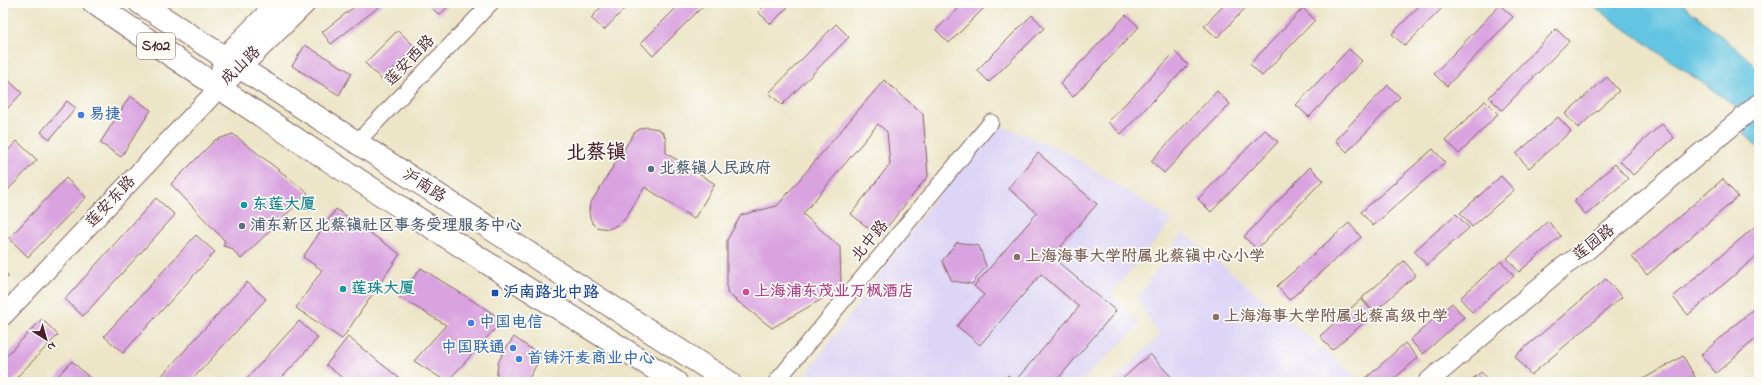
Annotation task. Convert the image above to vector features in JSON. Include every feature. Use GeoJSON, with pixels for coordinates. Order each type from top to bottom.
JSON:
{"type":"FeatureCollection","features":[{"type":"Feature","properties":{"kind":"main road","name":"沪南路"},"geometry":{"type":"LineString","coordinates":[[94,3],[219,88],[507,277],[676,382]]}},
{"type":"Feature","properties":{"kind":"main road","name":"沪南路"},"geometry":{"type":"LineString","coordinates":[[140,3],[729,382]]}},
{"type":"Feature","properties":{"kind":"main road","name":"成山路"},"geometry":{"type":"LineString","coordinates":[[219,88],[232,63],[278,3]]}},
{"type":"Feature","properties":{"kind":"main road","name":"成山路"},"geometry":{"type":"LineString","coordinates":[[232,63],[305,3]]}},
{"type":"Feature","properties":{"kind":"street","name":"莲安西路"},"geometry":{"type":"LineString","coordinates":[[356,143],[491,3]]}},
{"type":"Feature","properties":{"kind":"street","name":"莲安东路"},"geometry":{"type":"LineString","coordinates":[[3,316],[219,88]]}},
{"type":"Feature","properties":{"kind":"street","name":"莲园路"},"geometry":{"type":"LineString","coordinates":[[1428,382],[1563,267],[1586,251],[1759,102]]}},
{"type":"Feature","properties":{"kind":"street","name":"北中路"},"geometry":{"type":"LineString","coordinates":[[776,382],[991,122]]}},
{"type":"Feature","properties":{"kind":"shaded area","name":"上海海事大学附属北蔡镇中心小学"},"geometry":{"type":"Polygon","coordinates":[[[991,122],[1064,151],[1173,220],[1111,294],[1140,325],[1080,382],[807,382],[803,379],[991,122]]]}},
{"type":"Feature","properties":{"kind":"shaded area","name":"上海海事大学附属北蔡高级中学"},"geometry":{"type":"Polygon","coordinates":[[[1183,232],[1362,382],[1113,382],[1159,336],[1137,299],[1183,232]]]}},
{"type":"Feature","properties":{"kind":"water"},"geometry":{"type":"Polygon","coordinates":[[[1589,3],[1681,3],[1744,55],[1759,70],[1759,149],[1745,134],[1737,107],[1589,3]]]}},
{"type":"Feature","properties":{"kind":"building"},"geometry":{"type":"Polygon","coordinates":[[[359,3],[384,3],[331,44],[322,32],[359,3]]]}},
{"type":"Feature","properties":{"kind":"building"},"geometry":{"type":"Polygon","coordinates":[[[427,3],[452,3],[439,15],[427,3]]]}},
{"type":"Feature","properties":{"kind":"building"},"geometry":{"type":"Polygon","coordinates":[[[605,3],[630,3],[604,30],[591,18],[605,3]]]}},
{"type":"Feature","properties":{"kind":"building"},"geometry":{"type":"Polygon","coordinates":[[[681,3],[706,3],[653,56],[641,43],[681,3]]]}},
{"type":"Feature","properties":{"kind":"building"},"geometry":{"type":"Polygon","coordinates":[[[767,3],[792,3],[771,24],[758,12],[767,3]]]}},
{"type":"Feature","properties":{"kind":"building"},"geometry":{"type":"Polygon","coordinates":[[[964,3],[989,3],[949,43],[936,30],[964,3]]]}},
{"type":"Feature","properties":{"kind":"building"},"geometry":{"type":"Polygon","coordinates":[[[1226,3],[1250,3],[1217,38],[1204,26],[1226,3]]]}},
{"type":"Feature","properties":{"kind":"building"},"geometry":{"type":"Polygon","coordinates":[[[1422,3],[1447,3],[1405,46],[1392,34],[1422,3]]]}},
{"type":"Feature","properties":{"kind":"building"},"geometry":{"type":"Polygon","coordinates":[[[1500,5],[1513,17],[1447,86],[1434,74],[1500,5]]]}},
{"type":"Feature","properties":{"kind":"building"},"geometry":{"type":"Polygon","coordinates":[[[1303,8],[1315,20],[1262,76],[1250,64],[1303,8]]]}},
{"type":"Feature","properties":{"kind":"building"},"geometry":{"type":"Polygon","coordinates":[[[1032,15],[1044,28],[989,82],[977,70],[1032,15]]]}},
{"type":"Feature","properties":{"kind":"building"},"geometry":{"type":"Polygon","coordinates":[[[1126,15],[1139,27],[1073,97],[1060,84],[1126,15]]]}},
{"type":"Feature","properties":{"kind":"building"},"geometry":{"type":"Polygon","coordinates":[[[836,24],[849,37],[782,105],[769,93],[836,24]]]}},
{"type":"Feature","properties":{"kind":"building"},"geometry":{"type":"Polygon","coordinates":[[[1556,29],[1569,41],[1502,110],[1489,97],[1556,29]]]}},
{"type":"Feature","properties":{"kind":"building"},"geometry":{"type":"Polygon","coordinates":[[[398,30],[415,47],[382,80],[365,63],[398,30]]]}},
{"type":"Feature","properties":{"kind":"building"},"geometry":{"type":"Polygon","coordinates":[[[305,45],[352,73],[339,95],[292,66],[305,45]]]}},
{"type":"Feature","properties":{"kind":"building"},"geometry":{"type":"Polygon","coordinates":[[[1349,49],[1362,61],[1309,117],[1296,105],[1349,49]]]}},
{"type":"Feature","properties":{"kind":"building"},"geometry":{"type":"Polygon","coordinates":[[[1175,52],[1188,65],[1121,134],[1108,122],[1175,52]]]}},
{"type":"Feature","properties":{"kind":"building"},"geometry":{"type":"Polygon","coordinates":[[[3,75],[22,93],[3,113],[3,75]]]}},
{"type":"Feature","properties":{"kind":"building"},"geometry":{"type":"Polygon","coordinates":[[[1607,77],[1619,91],[1578,128],[1565,114],[1607,77]]]}},
{"type":"Feature","properties":{"kind":"building"},"geometry":{"type":"Polygon","coordinates":[[[884,80],[923,114],[928,176],[879,237],[851,214],[890,164],[887,132],[878,124],[803,214],[840,247],[841,288],[772,328],[727,293],[727,240],[741,215],[777,206],[884,80]]]}},
{"type":"Feature","properties":{"kind":"building"},"geometry":{"type":"Polygon","coordinates":[[[1388,85],[1400,97],[1347,152],[1335,140],[1388,85]]]}},
{"type":"Feature","properties":{"kind":"building"},"geometry":{"type":"Polygon","coordinates":[[[1217,91],[1230,104],[1164,173],[1151,161],[1217,91]]]}},
{"type":"Feature","properties":{"kind":"building"},"geometry":{"type":"Polygon","coordinates":[[[130,96],[151,110],[121,157],[100,143],[130,96]]]}},
{"type":"Feature","properties":{"kind":"building"},"geometry":{"type":"Polygon","coordinates":[[[67,101],[76,108],[50,139],[41,132],[67,101]]]}},
{"type":"Feature","properties":{"kind":"building"},"geometry":{"type":"Polygon","coordinates":[[[1485,101],[1498,114],[1459,154],[1446,140],[1485,101]]]}},
{"type":"Feature","properties":{"kind":"building"},"geometry":{"type":"Polygon","coordinates":[[[1558,117],[1571,131],[1529,168],[1516,154],[1558,117]]]}},
{"type":"Feature","properties":{"kind":"building"},"geometry":{"type":"Polygon","coordinates":[[[1662,124],[1674,138],[1633,175],[1620,161],[1662,124]]]}},
{"type":"Feature","properties":{"kind":"building","name":"北蔡镇人民政府"},"geometry":{"type":"Polygon","coordinates":[[[647,127],[658,129],[663,133],[666,139],[666,153],[715,184],[694,219],[645,187],[624,220],[609,229],[596,227],[590,218],[590,204],[634,133],[641,128],[647,127]]]}},
{"type":"Feature","properties":{"kind":"building"},"geometry":{"type":"Polygon","coordinates":[[[1265,130],[1278,142],[1211,212],[1198,199],[1265,130]]]}},
{"type":"Feature","properties":{"kind":"building","name":"浦东新区北蔡镇社区事务受理服务中心"},"geometry":{"type":"Polygon","coordinates":[[[233,134],[308,193],[241,259],[231,248],[223,246],[225,241],[171,184],[215,140],[233,134]]]}},
{"type":"Feature","properties":{"kind":"building"},"geometry":{"type":"Polygon","coordinates":[[[17,141],[37,160],[3,195],[3,156],[17,141]]]}},
{"type":"Feature","properties":{"kind":"building"},"geometry":{"type":"Polygon","coordinates":[[[1433,149],[1445,162],[1373,226],[1361,212],[1433,149]]]}},
{"type":"Feature","properties":{"kind":"building"},"geometry":{"type":"Polygon","coordinates":[[[1038,153],[1097,204],[1052,257],[1116,311],[1055,382],[1002,382],[1008,375],[1015,381],[1079,307],[1041,274],[980,345],[957,326],[984,295],[974,286],[1037,213],[1008,188],[1038,153]]]}},
{"type":"Feature","properties":{"kind":"building"},"geometry":{"type":"Polygon","coordinates":[[[1615,164],[1628,179],[1586,215],[1574,201],[1615,164]]]}},
{"type":"Feature","properties":{"kind":"building"},"geometry":{"type":"Polygon","coordinates":[[[1310,167],[1323,180],[1257,249],[1244,237],[1310,167]]]}},
{"type":"Feature","properties":{"kind":"building"},"geometry":{"type":"Polygon","coordinates":[[[1501,176],[1514,190],[1472,227],[1460,213],[1501,176]]]}},
{"type":"Feature","properties":{"kind":"building"},"geometry":{"type":"Polygon","coordinates":[[[66,178],[86,197],[28,257],[9,238],[66,178]]]}},
{"type":"Feature","properties":{"kind":"building"},"geometry":{"type":"Polygon","coordinates":[[[1723,179],[1738,197],[1647,275],[1632,257],[1723,179]]]}},
{"type":"Feature","properties":{"kind":"building"},"geometry":{"type":"Polygon","coordinates":[[[156,198],[175,215],[83,316],[65,299],[156,198]]]}},
{"type":"Feature","properties":{"kind":"building","name":"莲珠大厦"},"geometry":{"type":"Polygon","coordinates":[[[336,209],[400,254],[342,339],[296,308],[322,270],[303,257],[336,209]]]}},
{"type":"Feature","properties":{"kind":"building"},"geometry":{"type":"Polygon","coordinates":[[[1456,214],[1469,228],[1427,265],[1414,251],[1456,214]]]}},
{"type":"Feature","properties":{"kind":"building"},"geometry":{"type":"Polygon","coordinates":[[[1548,221],[1561,236],[1519,272],[1507,258],[1548,221]]]}},
{"type":"Feature","properties":{"kind":"building"},"geometry":{"type":"Polygon","coordinates":[[[1349,223],[1361,237],[1289,300],[1277,286],[1349,223]]]}},
{"type":"Feature","properties":{"kind":"building"},"geometry":{"type":"Polygon","coordinates":[[[1759,223],[1759,254],[1688,315],[1673,297],[1759,223]]]}},
{"type":"Feature","properties":{"kind":"building"},"geometry":{"type":"Polygon","coordinates":[[[196,235],[215,252],[123,353],[104,336],[196,235]]]}},
{"type":"Feature","properties":{"kind":"building"},"geometry":{"type":"Polygon","coordinates":[[[957,242],[979,246],[986,266],[972,284],[952,281],[942,261],[957,242]]]}},
{"type":"Feature","properties":{"kind":"building"},"geometry":{"type":"Polygon","coordinates":[[[1404,261],[1416,275],[1374,312],[1362,298],[1404,261]]]}},
{"type":"Feature","properties":{"kind":"building"},"geometry":{"type":"Polygon","coordinates":[[[1501,261],[1514,276],[1472,312],[1460,298],[1501,261]]]}},
{"type":"Feature","properties":{"kind":"building","name":"中国电信"},"geometry":{"type":"Polygon","coordinates":[[[421,268],[503,320],[447,382],[414,361],[446,325],[399,297],[421,268]]]}},
{"type":"Feature","properties":{"kind":"building"},"geometry":{"type":"Polygon","coordinates":[[[3,270],[9,276],[3,282],[3,270]]]}},
{"type":"Feature","properties":{"kind":"building"},"geometry":{"type":"Polygon","coordinates":[[[1606,279],[1622,297],[1531,375],[1515,356],[1606,279]]]}},
{"type":"Feature","properties":{"kind":"building"},"geometry":{"type":"Polygon","coordinates":[[[247,282],[266,299],[190,382],[156,382],[247,282]]]}},
{"type":"Feature","properties":{"kind":"building"},"geometry":{"type":"Polygon","coordinates":[[[1361,299],[1374,314],[1332,350],[1320,336],[1361,299]]]}},
{"type":"Feature","properties":{"kind":"building"},"geometry":{"type":"Polygon","coordinates":[[[1452,303],[1464,317],[1423,354],[1410,340],[1452,303]]]}},
{"type":"Feature","properties":{"kind":"building"},"geometry":{"type":"Polygon","coordinates":[[[1759,304],[1759,336],[1716,373],[1701,355],[1759,304]]]}},
{"type":"Feature","properties":{"kind":"building"},"geometry":{"type":"Polygon","coordinates":[[[42,319],[58,335],[12,382],[3,382],[3,359],[42,319]]]}},
{"type":"Feature","properties":{"kind":"building"},"geometry":{"type":"Polygon","coordinates":[[[299,321],[318,338],[278,382],[244,382],[299,321]]]}},
{"type":"Feature","properties":{"kind":"building"},"geometry":{"type":"Polygon","coordinates":[[[348,337],[404,382],[348,382],[326,365],[348,337]]]}},
{"type":"Feature","properties":{"kind":"building","name":"首铸汗麦商业中心"},"geometry":{"type":"Polygon","coordinates":[[[514,337],[541,356],[529,382],[496,382],[498,363],[514,337]]]}},
{"type":"Feature","properties":{"kind":"building"},"geometry":{"type":"Polygon","coordinates":[[[1405,343],[1418,358],[1390,382],[1365,382],[1364,380],[1405,343]]]}},
{"type":"Feature","properties":{"kind":"building"},"geometry":{"type":"Polygon","coordinates":[[[1150,354],[1176,382],[1119,382],[1150,354]]]}},
{"type":"Feature","properties":{"kind":"building"},"geometry":{"type":"Polygon","coordinates":[[[1683,356],[1695,377],[1686,382],[1638,382],[1683,356]]]}},
{"type":"Feature","properties":{"kind":"building"},"geometry":{"type":"Polygon","coordinates":[[[72,361],[91,379],[89,382],[52,382],[72,361]]]}},
{"type":"Feature","properties":{"kind":"building"},"geometry":{"type":"Polygon","coordinates":[[[1481,372],[1490,382],[1469,382],[1481,372]]]}},
{"type":"Feature","properties":{"kind":"place","name":"易捷"},"geometry":{"type":"Point","coordinates":[81,115]}},
{"type":"Feature","properties":{"kind":"place","name":"北蔡镇人民政府"},"geometry":{"type":"Point","coordinates":[651,169]}},
{"type":"Feature","properties":{"kind":"place","name":"东莲大厦"},"geometry":{"type":"Point","coordinates":[244,205]}},
{"type":"Feature","properties":{"kind":"place","name":"浦东新区北蔡镇社区事务受理服务中心"},"geometry":{"type":"Point","coordinates":[242,226]}},
{"type":"Feature","properties":{"kind":"place","name":"上海海事大学附属北蔡镇中心小学"},"geometry":{"type":"Point","coordinates":[1017,257]}},
{"type":"Feature","properties":{"kind":"place","name":"莲珠大厦"},"geometry":{"type":"Point","coordinates":[343,289]}},
{"type":"Feature","properties":{"kind":"place","name":"上海浦东茂业万枫酒店"},"geometry":{"type":"Point","coordinates":[746,292]}},
{"type":"Feature","properties":{"kind":"place","name":"沪南路北中路"},"geometry":{"type":"Point","coordinates":[495,293]}},
{"type":"Feature","properties":{"kind":"place","name":"上海海事大学附属北蔡高级中学"},"geometry":{"type":"Point","coordinates":[1216,317]}},
{"type":"Feature","properties":{"kind":"place","name":"中国电信"},"geometry":{"type":"Point","coordinates":[471,323]}},
{"type":"Feature","properties":{"kind":"place","name":"中国联通"},"geometry":{"type":"Point","coordinates":[513,348]}},
{"type":"Feature","properties":{"kind":"place","name":"首铸汗麦商业中心"},"geometry":{"type":"Point","coordinates":[519,359]}},
{"type":"Feature","properties":{"kind":"district","name":"北蔡镇"},"geometry":{"type":"Point","coordinates":[596,153]}}]}
